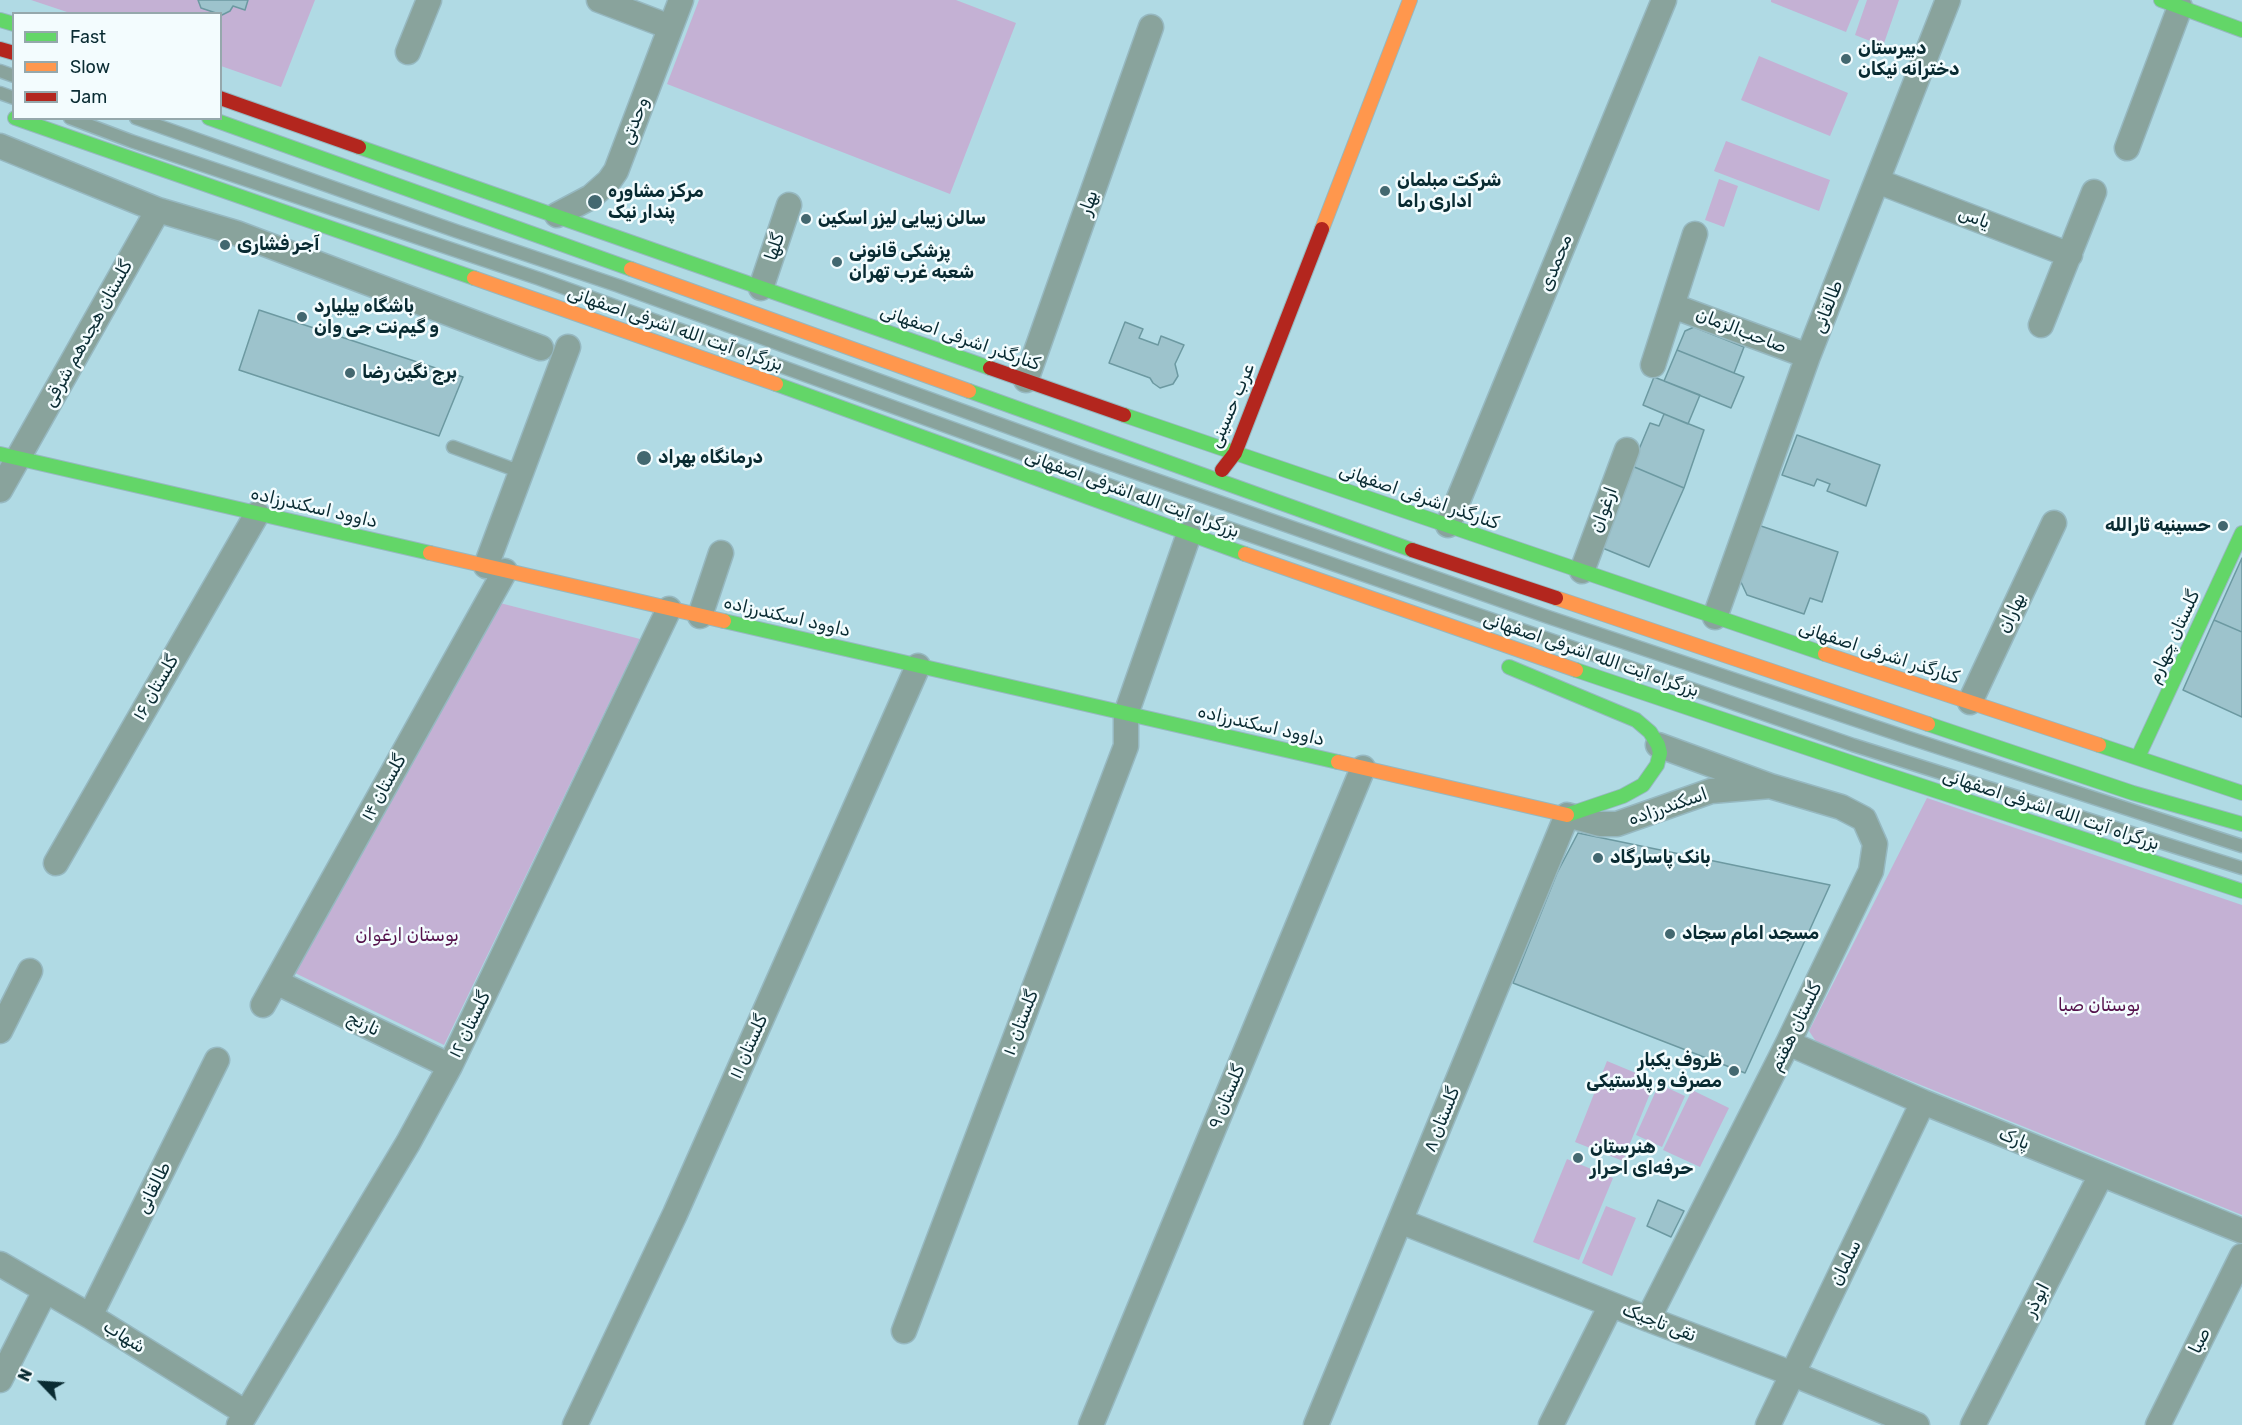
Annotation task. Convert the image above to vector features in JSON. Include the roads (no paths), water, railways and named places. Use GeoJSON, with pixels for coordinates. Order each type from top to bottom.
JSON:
{"type":"FeatureCollection","features":[{"type":"Feature","properties":{"kind":"main road","name":"عرب حسینی"},"geometry":{"type":"LineString","coordinates":[[1214,480],[1235,453],[1410,0]]}},
{"type":"Feature","properties":{"kind":"main road"},"geometry":{"type":"LineString","coordinates":[[2171,4],[2242,29]]}},
{"type":"Feature","properties":{"kind":"main road","name":"کنارگذر اشرفی اصفهانی"},"geometry":{"type":"LineString","coordinates":[[222,99],[1026,380],[1220,442],[1235,453],[1715,617],[2242,793]]}},
{"type":"Feature","properties":{"kind":"main road"},"geometry":{"type":"LineString","coordinates":[[223,120],[253,110]]}},
{"type":"Feature","properties":{"kind":"main road","name":"بزرگراه آیت الله اشرفی اصفهانی"},"geometry":{"type":"LineString","coordinates":[[20,120],[754,376],[1454,628],[2242,891]]}},
{"type":"Feature","properties":{"kind":"main road"},"geometry":{"type":"LineString","coordinates":[[223,120],[1214,480],[1425,554],[2122,789],[2242,824]]}},
{"type":"Feature","properties":{"kind":"main road"},"geometry":{"type":"LineString","coordinates":[[579,250],[588,226]]}},
{"type":"Feature","properties":{"kind":"main road","name":"عرب حسینی"},"geometry":{"type":"LineString","coordinates":[[1214,480],[1220,442]]}},
{"type":"Feature","properties":{"kind":"main road","name":"داوود اسکندرزاده"},"geometry":{"type":"LineString","coordinates":[[9,456],[1567,815]]}},
{"type":"Feature","properties":{"kind":"main road","name":"گلستان چهارم"},"geometry":{"type":"LineString","coordinates":[[2138,757],[2242,533]]}},
{"type":"Feature","properties":{"kind":"main road"},"geometry":{"type":"LineString","coordinates":[[1454,628],[1512,669],[1636,720],[1650,732],[1658,745],[1660,753],[1657,765],[1643,784],[1623,796],[1567,815]]}},
{"type":"Feature","properties":{"kind":"street"},"geometry":{"type":"LineString","coordinates":[[408,52],[429,0]]}},
{"type":"Feature","properties":{"kind":"street"},"geometry":{"type":"LineString","coordinates":[[599,0],[670,27]]}},
{"type":"Feature","properties":{"kind":"street","name":"وحدتی"},"geometry":{"type":"LineString","coordinates":[[557,215],[591,197],[609,182],[616,171],[681,0]]}},
{"type":"Feature","properties":{"kind":"street","name":"محمدی"},"geometry":{"type":"LineString","coordinates":[[1448,525],[1664,0]]}},
{"type":"Feature","properties":{"kind":"street","name":"طالقانی"},"geometry":{"type":"LineString","coordinates":[[1715,617],[1808,356],[1948,0]]}},
{"type":"Feature","properties":{"kind":"street"},"geometry":{"type":"LineString","coordinates":[[2127,148],[2171,4]]}},
{"type":"Feature","properties":{"kind":"street","name":"بهار"},"geometry":{"type":"LineString","coordinates":[[1026,380],[1151,27]]}},
{"type":"Feature","properties":{"kind":"street"},"geometry":{"type":"LineString","coordinates":[[0,146],[158,210],[236,233],[541,348]]}},
{"type":"Feature","properties":{"kind":"street","name":"یاس"},"geometry":{"type":"LineString","coordinates":[[1877,181],[2070,255]]}},
{"type":"Feature","properties":{"kind":"street"},"geometry":{"type":"LineString","coordinates":[[2041,325],[2094,192]]}},
{"type":"Feature","properties":{"kind":"street","name":"گلها"},"geometry":{"type":"LineString","coordinates":[[761,288],[789,205]]}},
{"type":"Feature","properties":{"kind":"street","name":"گلستان هجدهم شرقی"},"geometry":{"type":"LineString","coordinates":[[0,490],[9,456],[158,210]]}},
{"type":"Feature","properties":{"kind":"street","name":"صاحب‌الزمان"},"geometry":{"type":"LineString","coordinates":[[1653,365],[1695,234]]}},
{"type":"Feature","properties":{"kind":"street","name":"صاحب‌الزمان"},"geometry":{"type":"LineString","coordinates":[[1673,306],[1808,356]]}},
{"type":"Feature","properties":{"kind":"street","name":"گلستان ۱۴"},"geometry":{"type":"LineString","coordinates":[[262,1005],[495,568],[520,472],[568,347]]}},
{"type":"Feature","properties":{"kind":"street","name":"ارغوان"},"geometry":{"type":"LineString","coordinates":[[1582,571],[1627,450]]}},
{"type":"Feature","properties":{"kind":"street","name":"گلستان ۱۶"},"geometry":{"type":"LineString","coordinates":[[56,863],[257,514]]}},
{"type":"Feature","properties":{"kind":"street","name":"بهاران"},"geometry":{"type":"LineString","coordinates":[[1970,702],[2054,523]]}},
{"type":"Feature","properties":{"kind":"street","name":"گلستان ۱۰"},"geometry":{"type":"LineString","coordinates":[[904,1331],[1126,746],[1126,714],[1189,534]]}},
{"type":"Feature","properties":{"kind":"street"},"geometry":{"type":"LineString","coordinates":[[700,616],[721,553]]}},
{"type":"Feature","properties":{"kind":"street","name":"گلستان ۱۲"},"geometry":{"type":"LineString","coordinates":[[242,1419],[408,1143],[450,1066],[669,609]]}},
{"type":"Feature","properties":{"kind":"street","name":"گلستان ۱۱"},"geometry":{"type":"LineString","coordinates":[[575,1425],[675,1214],[918,666]]}},
{"type":"Feature","properties":{"kind":"street","name":"گلستان هفتم"},"geometry":{"type":"LineString","coordinates":[[1648,1319],[1788,1043],[1871,871],[1875,844],[1864,819],[1858,814],[1770,786],[1658,745]]}},
{"type":"Feature","properties":{"kind":"street","name":"گلستان ۹"},"geometry":{"type":"LineString","coordinates":[[1091,1425],[1363,768]]}},
{"type":"Feature","properties":{"kind":"street","name":"اسکندرزاده"},"geometry":{"type":"LineString","coordinates":[[1567,815],[1600,824],[1617,824],[1711,791],[1770,786]]}},
{"type":"Feature","properties":{"kind":"street","name":"گلستان ٨"},"geometry":{"type":"LineString","coordinates":[[1316,1425],[1567,815]]}},
{"type":"Feature","properties":{"kind":"street"},"geometry":{"type":"LineString","coordinates":[[0,1031],[30,971]]}},
{"type":"Feature","properties":{"kind":"street","name":"نارنج"},"geometry":{"type":"LineString","coordinates":[[276,982],[450,1066]]}},
{"type":"Feature","properties":{"kind":"street","name":"پارک"},"geometry":{"type":"LineString","coordinates":[[1788,1043],[1923,1102],[2242,1231]]}},
{"type":"Feature","properties":{"kind":"street","name":"طالقانی"},"geometry":{"type":"LineString","coordinates":[[90,1316],[217,1060]]}},
{"type":"Feature","properties":{"kind":"street","name":"سلمان"},"geometry":{"type":"LineString","coordinates":[[1768,1425],[1923,1102]]}},
{"type":"Feature","properties":{"kind":"street","name":"ابوذر"},"geometry":{"type":"LineString","coordinates":[[1974,1425],[2101,1175]]}},
{"type":"Feature","properties":{"kind":"street","name":"نقی تاجیک"},"geometry":{"type":"LineString","coordinates":[[1400,1221],[1793,1374],[1917,1425]]}},
{"type":"Feature","properties":{"kind":"street","name":"صبا"},"geometry":{"type":"LineString","coordinates":[[2158,1425],[2242,1256]]}},
{"type":"Feature","properties":{"kind":"street","name":"شهاب"},"geometry":{"type":"LineString","coordinates":[[0,1264],[90,1316],[242,1419]]}},
{"type":"Feature","properties":{"kind":"street"},"geometry":{"type":"LineString","coordinates":[[0,1380],[45,1291]]}},
{"type":"Feature","properties":{"kind":"street"},"geometry":{"type":"LineString","coordinates":[[1551,1425],[1611,1305]]}},
{"type":"Feature","properties":{"kind":"lane"},"geometry":{"type":"LineString","coordinates":[[75,120],[131,141],[529,275],[1194,516],[1853,745],[2242,868]]}},
{"type":"Feature","properties":{"kind":"lane"},"geometry":{"type":"LineString","coordinates":[[142,120],[619,286],[1060,446],[1490,597],[1898,734],[2242,846]]}},
{"type":"Feature","properties":{"kind":"lane"},"geometry":{"type":"LineString","coordinates":[[453,447],[520,472]]}},
{"type":"Feature","properties":{"kind":"place","name":"دبیرستان دخترانه نیکان"},"geometry":{"type":"Point","coordinates":[1846,59]}},
{"type":"Feature","properties":{"kind":"place","name":"شرکت مبلمان اداری راما"},"geometry":{"type":"Point","coordinates":[1385,191]}},
{"type":"Feature","properties":{"kind":"place","name":"مرکز مشاوره پندار نیک"},"geometry":{"type":"Point","coordinates":[595,202]}},
{"type":"Feature","properties":{"kind":"place","name":"سالن زیبایی لیزر اسکین"},"geometry":{"type":"Point","coordinates":[806,219]}},
{"type":"Feature","properties":{"kind":"place","name":"آجر فشاری"},"geometry":{"type":"Point","coordinates":[225,245]}},
{"type":"Feature","properties":{"kind":"place","name":"پزشکی قانونی شعبه غرب تهران"},"geometry":{"type":"Point","coordinates":[837,262]}},
{"type":"Feature","properties":{"kind":"place","name":"باشگاه بیلیارد و گیم‌نت جی وان"},"geometry":{"type":"Point","coordinates":[302,317]}},
{"type":"Feature","properties":{"kind":"place","name":"برج نگین رضا"},"geometry":{"type":"Point","coordinates":[350,373]}},
{"type":"Feature","properties":{"kind":"place","name":"درمانگاه بهراد"},"geometry":{"type":"Point","coordinates":[644,458]}},
{"type":"Feature","properties":{"kind":"place","name":"حسینیه ثارالله"},"geometry":{"type":"Point","coordinates":[2223,526]}},
{"type":"Feature","properties":{"kind":"place","name":"بانک پاسارگاد"},"geometry":{"type":"Point","coordinates":[1598,858]}},
{"type":"Feature","properties":{"kind":"place","name":"مسجد امام سجاد"},"geometry":{"type":"Point","coordinates":[1670,934]}},
{"type":"Feature","properties":{"kind":"place","name":"ظروف یکبار مصرف و پلاستیکی"},"geometry":{"type":"Point","coordinates":[1734,1071]}},
{"type":"Feature","properties":{"kind":"place","name":"هنرستان حرفه‌ای احرار"},"geometry":{"type":"Point","coordinates":[1578,1158]}},
{"type":"Feature","properties":{"kind":"park label","name":"بوستان ارغوان"},"geometry":{"type":"Point","coordinates":[407,936]}},
{"type":"Feature","properties":{"kind":"park label","name":"بوستان صبا"},"geometry":{"type":"Point","coordinates":[2099,1006]}}]}
